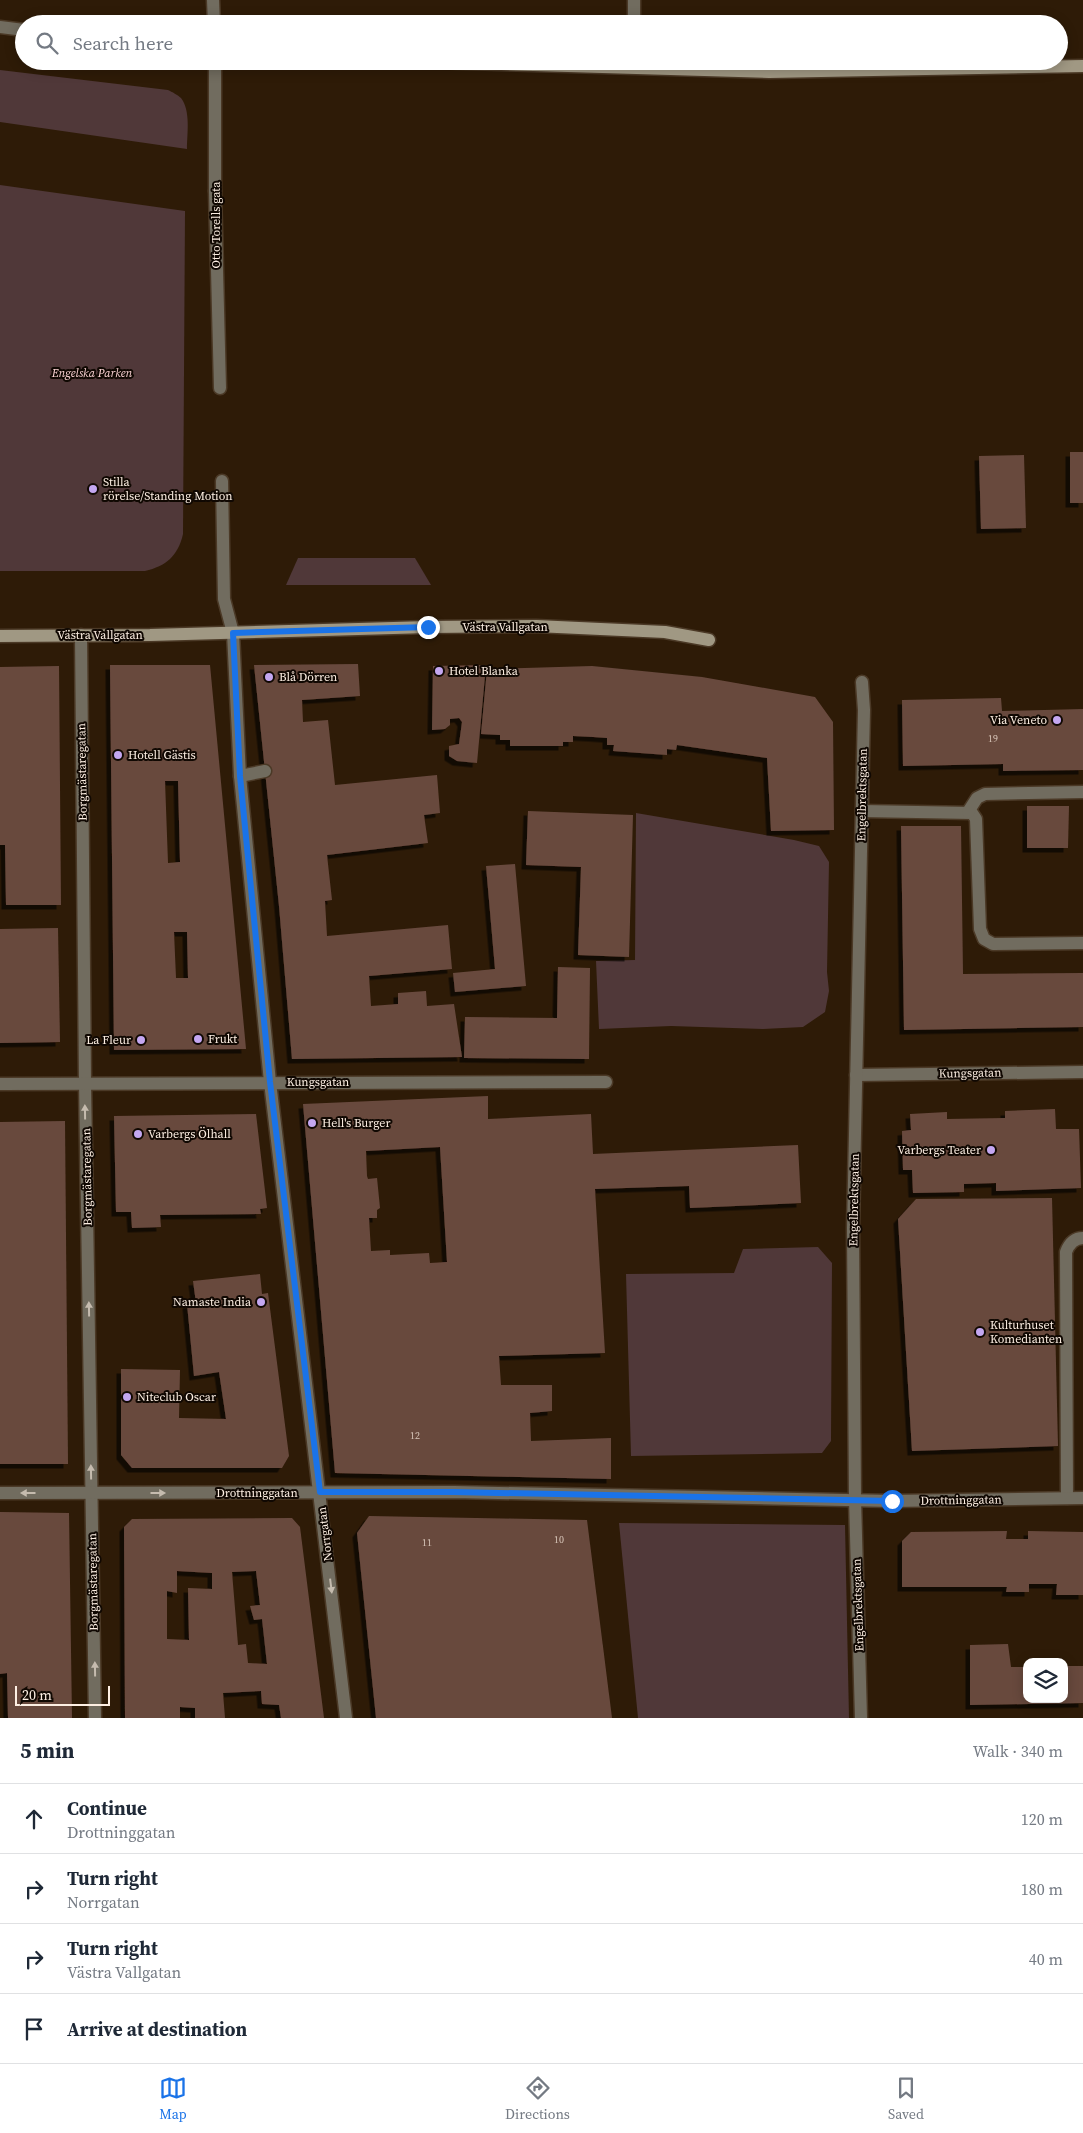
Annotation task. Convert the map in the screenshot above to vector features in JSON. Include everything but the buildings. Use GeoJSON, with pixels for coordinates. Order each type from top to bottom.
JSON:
{"type":"FeatureCollection","features":[{"type":"Feature","properties":{"kind":"street"},"geometry":{"type":"LineString","coordinates":[[214,0],[214,15]]}},
{"type":"Feature","properties":{"kind":"street"},"geometry":{"type":"LineString","coordinates":[[634,0],[634,15]]}},
{"type":"Feature","properties":{"kind":"street"},"geometry":{"type":"LineString","coordinates":[[0,26],[15,28]]}},
{"type":"Feature","properties":{"kind":"street"},"geometry":{"type":"LineString","coordinates":[[1068,66],[1083,66]]}},
{"type":"Feature","properties":{"kind":"street","name":"Otto Torells gata"},"geometry":{"type":"LineString","coordinates":[[215,70],[215,191],[220,388]]}},
{"type":"Feature","properties":{"kind":"street"},"geometry":{"type":"LineString","coordinates":[[736,70],[769,72],[874,70]]}},
{"type":"Feature","properties":{"kind":"street"},"geometry":{"type":"LineString","coordinates":[[222,481],[224,600],[233,633]]}},
{"type":"Feature","properties":{"kind":"street","name":"Västra Vallgatan"},"geometry":{"type":"LineString","coordinates":[[0,636],[536,626],[665,632],[709,640]]}},
{"type":"Feature","properties":{"kind":"street","name":"Norrgatan"},"geometry":{"type":"LineString","coordinates":[[233,633],[240,776],[270,1082],[346,1718]]}},
{"type":"Feature","properties":{"kind":"street","name":"Borgmästaregatan"},"geometry":{"type":"LineString","coordinates":[[80,635],[95,1718]]}},
{"type":"Feature","properties":{"kind":"street","name":"Engelbrektsgatan"},"geometry":{"type":"LineString","coordinates":[[861,1718],[855,1499],[853,1228],[864,710],[862,682]]}},
{"type":"Feature","properties":{"kind":"street"},"geometry":{"type":"LineString","coordinates":[[240,776],[265,771]]}},
{"type":"Feature","properties":{"kind":"street"},"geometry":{"type":"LineString","coordinates":[[968,812],[977,798],[985,794],[1083,792]]}},
{"type":"Feature","properties":{"kind":"street"},"geometry":{"type":"LineString","coordinates":[[862,811],[972,813],[976,819],[980,929],[984,940],[993,944],[1083,943]]}},
{"type":"Feature","properties":{"kind":"street","name":"Kungsgatan"},"geometry":{"type":"LineString","coordinates":[[856,1075],[1083,1072]]}},
{"type":"Feature","properties":{"kind":"street","name":"Kungsgatan"},"geometry":{"type":"LineString","coordinates":[[0,1084],[606,1082]]}},
{"type":"Feature","properties":{"kind":"street"},"geometry":{"type":"LineString","coordinates":[[1067,1498],[1066,1252],[1068,1244],[1078,1238],[1083,1238]]}},
{"type":"Feature","properties":{"kind":"street","name":"Drottninggatan"},"geometry":{"type":"LineString","coordinates":[[0,1493],[454,1492],[892,1501],[1083,1498]]}},
{"type":"Feature","properties":{"kind":"green space"},"geometry":{"type":"Polygon","coordinates":[[[0,70],[168,90],[181,98],[186,109],[188,123],[187,149],[0,122],[0,70]]]}},
{"type":"Feature","properties":{"kind":"green space","name":"Engelska Parken"},"geometry":{"type":"Polygon","coordinates":[[[0,185],[185,211],[183,534],[178,548],[170,559],[152,569],[145,571],[0,571],[0,185]]]}},
{"type":"Feature","properties":{"kind":"green space"},"geometry":{"type":"Polygon","coordinates":[[[298,558],[415,558],[431,585],[286,585],[298,558]]]}},
{"type":"Feature","properties":{"kind":"green space"},"geometry":{"type":"Polygon","coordinates":[[[636,813],[819,846],[829,862],[827,972],[829,991],[825,1012],[803,1027],[763,1029],[671,1026],[599,1029],[596,961],[635,960],[636,813]]]}},
{"type":"Feature","properties":{"kind":"green space"},"geometry":{"type":"Polygon","coordinates":[[[818,1247],[832,1263],[831,1441],[822,1453],[631,1456],[626,1274],[734,1273],[743,1249],[818,1247]]]}},
{"type":"Feature","properties":{"kind":"green space"},"geometry":{"type":"Polygon","coordinates":[[[619,1523],[845,1525],[849,1718],[638,1718],[619,1523]]]}},
{"type":"Feature","properties":{"kind":"place","name":"Stilla rörelse/Standing Motion"},"geometry":{"type":"Point","coordinates":[93,489]}},
{"type":"Feature","properties":{"kind":"place","name":"Hotel Blanka"},"geometry":{"type":"Point","coordinates":[439,671]}},
{"type":"Feature","properties":{"kind":"place","name":"Blå Dörren"},"geometry":{"type":"Point","coordinates":[269,677]}},
{"type":"Feature","properties":{"kind":"place","name":"Via Veneto"},"geometry":{"type":"Point","coordinates":[1057,720]}},
{"type":"Feature","properties":{"kind":"place","name":"Hotell Gästis"},"geometry":{"type":"Point","coordinates":[118,755]}},
{"type":"Feature","properties":{"kind":"place","name":"Frukt"},"geometry":{"type":"Point","coordinates":[198,1039]}},
{"type":"Feature","properties":{"kind":"place","name":"La Fleur"},"geometry":{"type":"Point","coordinates":[141,1040]}},
{"type":"Feature","properties":{"kind":"place","name":"Hell's Burger"},"geometry":{"type":"Point","coordinates":[312,1123]}},
{"type":"Feature","properties":{"kind":"place","name":"Varbergs Ölhall"},"geometry":{"type":"Point","coordinates":[138,1134]}},
{"type":"Feature","properties":{"kind":"place","name":"Varbergs Teater"},"geometry":{"type":"Point","coordinates":[991,1150]}},
{"type":"Feature","properties":{"kind":"place","name":"Namaste India"},"geometry":{"type":"Point","coordinates":[261,1302]}},
{"type":"Feature","properties":{"kind":"place","name":"Kulturhuset Komedianten"},"geometry":{"type":"Point","coordinates":[980,1332]}},
{"type":"Feature","properties":{"kind":"place","name":"Niteclub Oscar"},"geometry":{"type":"Point","coordinates":[127,1397]}},
{"type":"Feature","properties":{"kind":"route"},"geometry":{"type":"LineString","coordinates":[[428,627],[233,633],[240,776],[270,1082],[320,1492],[454,1492],[892,1501]]}}]}
